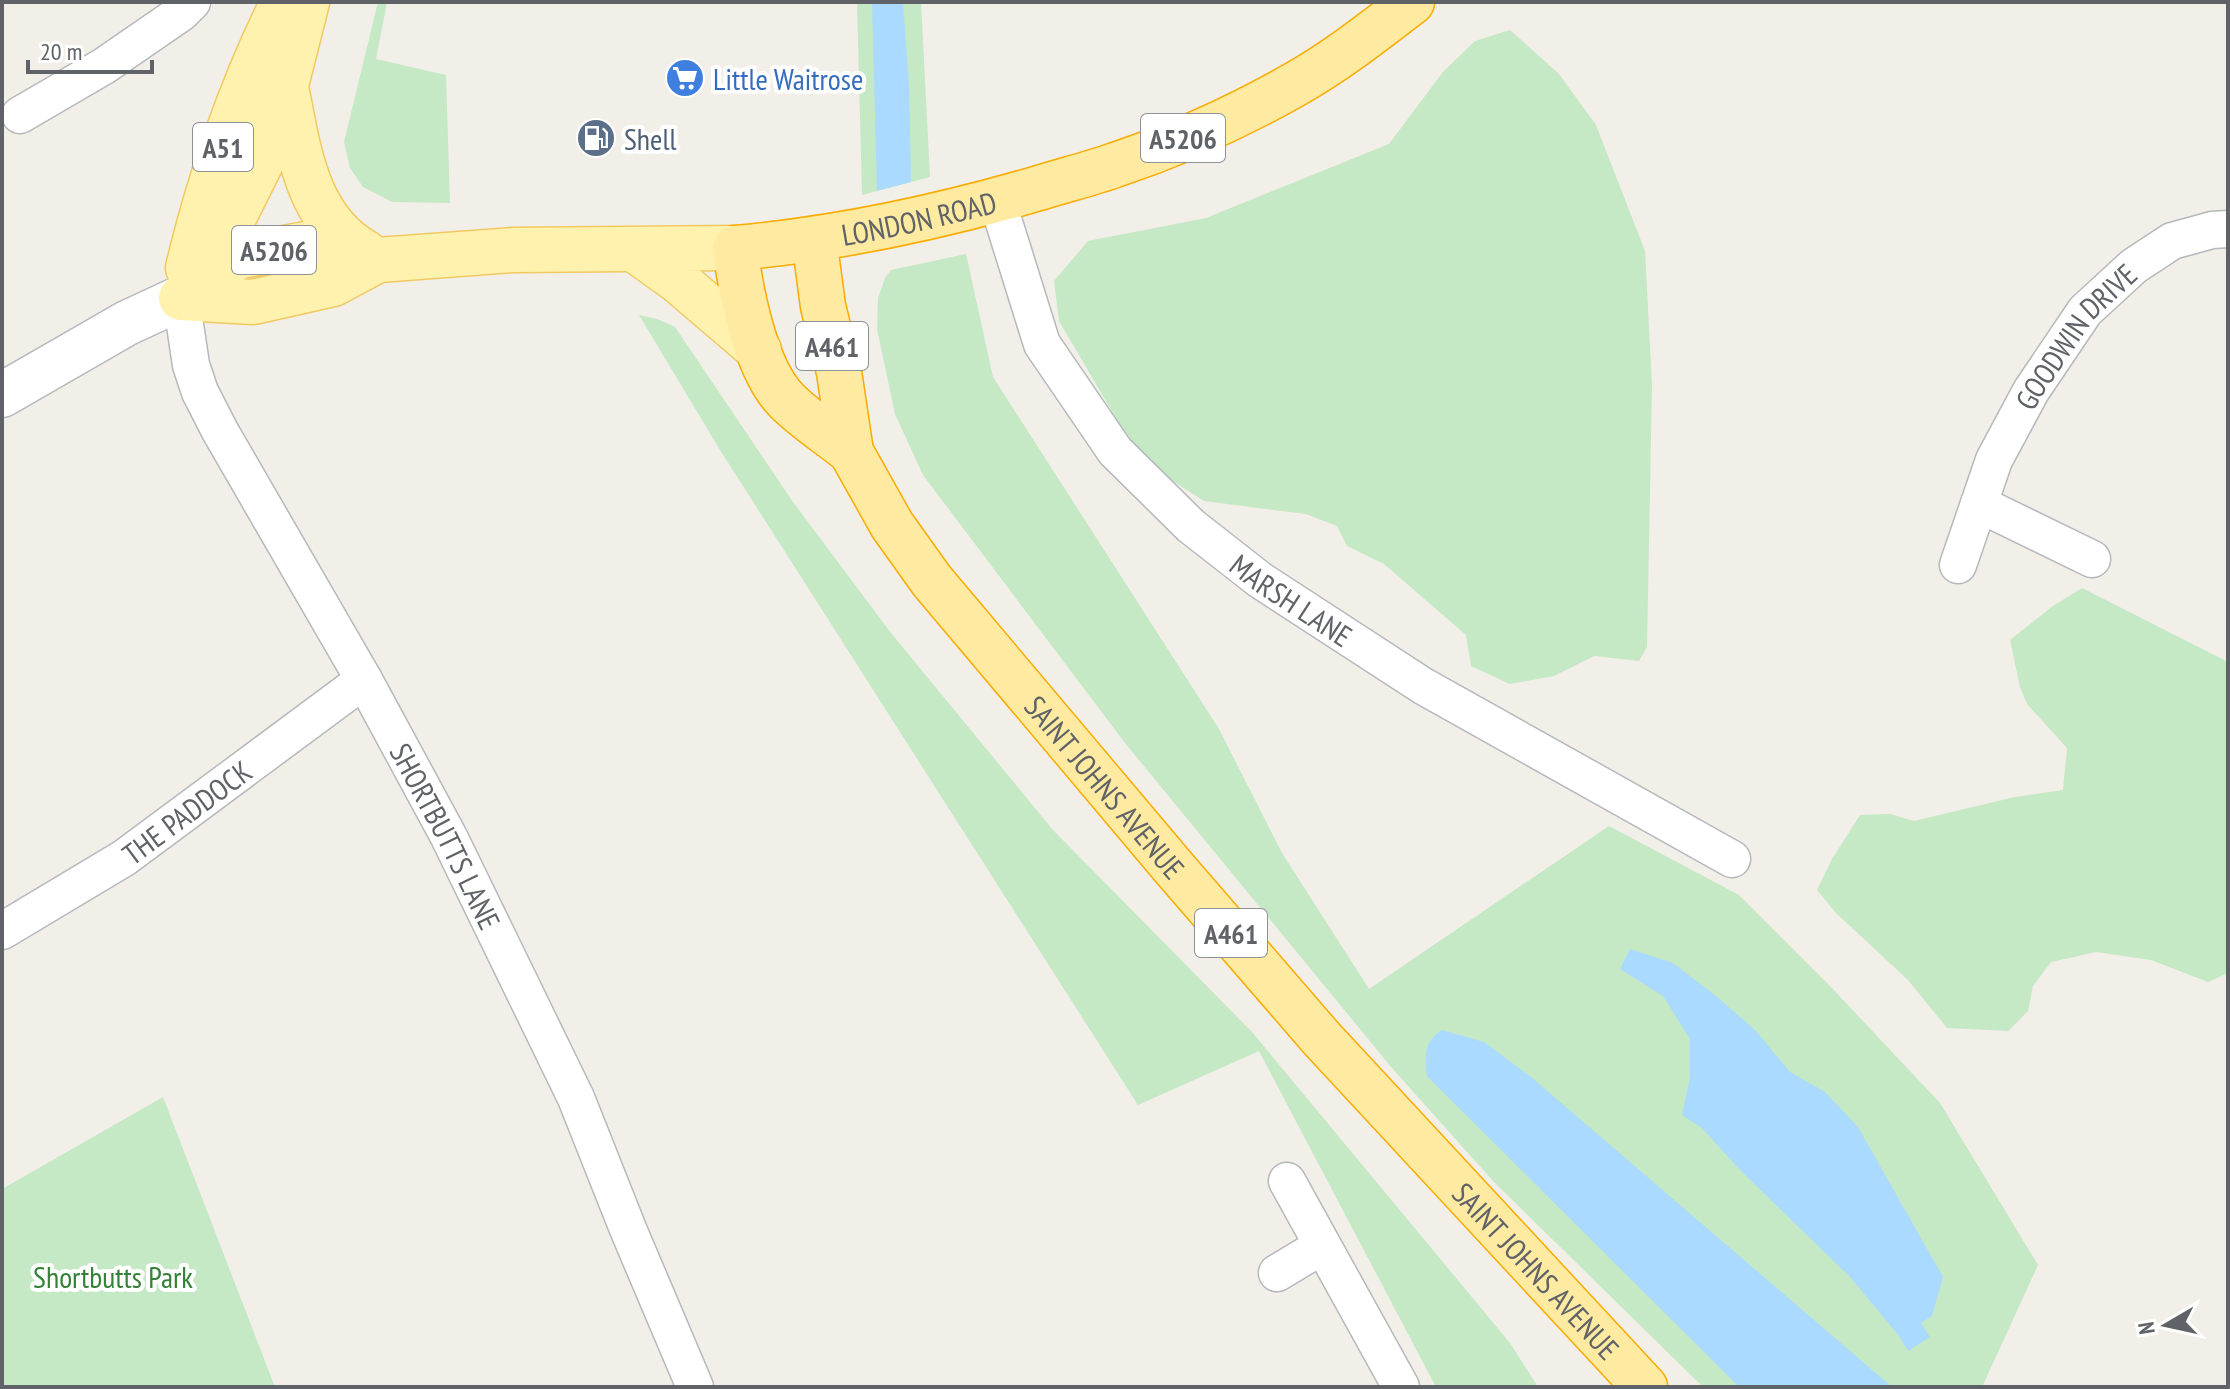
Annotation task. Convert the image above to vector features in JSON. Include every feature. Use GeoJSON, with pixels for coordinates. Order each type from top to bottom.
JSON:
{"type":"FeatureCollection","features":[{"type":"Feature","properties":{"kind":"highway","name":"LONDON ROAD"},"geometry":{"type":"LineString","coordinates":[[735,248],[814,239],[908,221],[997,200],[1116,165],[1202,130],[1292,86],[1356,46],[1412,2]]}},
{"type":"Feature","properties":{"kind":"highway","name":"SAINT JOHNS AVENUE"},"geometry":{"type":"LineString","coordinates":[[814,239],[823,306],[839,372],[851,452],[892,525],[932,581],[1322,1039],[1645,1387]]}},
{"type":"Feature","properties":{"kind":"highway","name":"SAINT JOHNS AVENUE"},"geometry":{"type":"LineString","coordinates":[[735,248],[741,293],[770,379],[786,400],[851,452]]}},
{"type":"Feature","properties":{"kind":"main road","name":"A51"},"geometry":{"type":"LineString","coordinates":[[181,298],[203,204],[229,128],[263,42],[283,2]]}},
{"type":"Feature","properties":{"kind":"main road","name":"A51"},"geometry":{"type":"LineString","coordinates":[[181,298],[235,215],[262,161],[307,2]]}},
{"type":"Feature","properties":{"kind":"main road"},"geometry":{"type":"LineString","coordinates":[[286,85],[302,169],[311,192],[334,226],[355,247],[378,260]]}},
{"type":"Feature","properties":{"kind":"main road","name":"LONDON ROAD"},"geometry":{"type":"LineString","coordinates":[[181,298],[253,302],[333,284],[378,260],[513,250],[735,248]]}},
{"type":"Feature","properties":{"kind":"main road"},"geometry":{"type":"LineString","coordinates":[[635,250],[677,280],[759,350]]}},
{"type":"Feature","properties":{"kind":"street"},"geometry":{"type":"LineString","coordinates":[[20,115],[104,66],[181,13],[192,2]]}},
{"type":"Feature","properties":{"kind":"street","name":"MARSH LANE"},"geometry":{"type":"LineString","coordinates":[[997,200],[1042,344],[1115,451],[1191,526],[1260,580],[1423,686],[1732,859]]}},
{"type":"Feature","properties":{"kind":"street","name":"GOODWIN DRIVE"},"geometry":{"type":"LineString","coordinates":[[1958,565],[1994,460],[2031,391],[2085,311],[2134,266],[2172,241],[2228,229]]}},
{"type":"Feature","properties":{"kind":"street"},"geometry":{"type":"LineString","coordinates":[[2,395],[127,323],[181,298]]}},
{"type":"Feature","properties":{"kind":"street","name":"SHORTBUTTS LANE"},"geometry":{"type":"LineString","coordinates":[[181,298],[191,365],[200,392],[364,680],[449,837],[576,1098],[695,1387]]}},
{"type":"Feature","properties":{"kind":"street"},"geometry":{"type":"LineString","coordinates":[[1979,504],[2092,559]]}},
{"type":"Feature","properties":{"kind":"street","name":"THE PADDOCK"},"geometry":{"type":"LineString","coordinates":[[2,931],[124,858],[364,680]]}},
{"type":"Feature","properties":{"kind":"street"},"geometry":{"type":"LineString","coordinates":[[1287,1181],[1401,1387]]}},
{"type":"Feature","properties":{"kind":"street"},"geometry":{"type":"LineString","coordinates":[[1277,1273],[1322,1246]]}},
{"type":"Feature","properties":{"kind":"green space"},"geometry":{"type":"Polygon","coordinates":[[[378,2],[387,2],[376,59],[446,75],[450,203],[392,202],[363,187],[350,168],[344,142],[378,2]]]}},
{"type":"Feature","properties":{"kind":"green space"},"geometry":{"type":"Polygon","coordinates":[[[857,2],[921,2],[930,177],[862,195],[857,2]]]}},
{"type":"Feature","properties":{"kind":"green space"},"geometry":{"type":"Polygon","coordinates":[[[1510,30],[1559,74],[1596,125],[1645,251],[1652,385],[1647,647],[1639,661],[1594,656],[1554,676],[1510,684],[1471,666],[1466,635],[1384,564],[1347,546],[1337,526],[1306,514],[1204,501],[1154,469],[1120,425],[1059,321],[1054,281],[1088,241],[1206,218],[1389,144],[1443,72],[1475,41],[1510,30]]]}},
{"type":"Feature","properties":{"kind":"green space"},"geometry":{"type":"Polygon","coordinates":[[[966,254],[993,377],[1219,729],[1282,853],[1369,989],[1609,826],[1739,895],[1940,1103],[2038,1265],[1982,1387],[1703,1387],[1494,1182],[1392,1068],[1125,743],[923,475],[895,414],[877,329],[878,298],[891,270],[966,254]]]}},
{"type":"Feature","properties":{"kind":"green space"},"geometry":{"type":"Polygon","coordinates":[[[639,315],[675,327],[793,502],[891,633],[1053,830],[1252,1032],[1510,1343],[1538,1387],[1436,1387],[1259,1051],[1138,1105],[720,450],[639,315]]]}},
{"type":"Feature","properties":{"kind":"green space"},"geometry":{"type":"Polygon","coordinates":[[[2082,588],[2228,662],[2228,973],[2208,982],[2151,960],[2096,952],[2051,962],[2033,986],[2028,1011],[2008,1031],[1947,1028],[1908,980],[1836,913],[1817,890],[1832,859],[1860,815],[1890,814],[1914,821],[2015,797],[2063,790],[2067,748],[2027,704],[2020,687],[2010,640],[2082,588]]]}},
{"type":"Feature","properties":{"kind":"green space","name":"Shortbutts Park"},"geometry":{"type":"Polygon","coordinates":[[[163,1097],[275,1387],[2,1387],[2,1189],[163,1097]]]}},
{"type":"Feature","properties":{"kind":"water"},"geometry":{"type":"Polygon","coordinates":[[[872,2],[903,2],[909,86],[911,182],[877,191],[872,2]]]}},
{"type":"Feature","properties":{"kind":"water"},"geometry":{"type":"Polygon","coordinates":[[[1630,949],[1673,963],[1716,996],[1755,1030],[1790,1072],[1825,1092],[1858,1127],[1943,1277],[1932,1316],[1921,1323],[1930,1337],[1908,1351],[1850,1277],[1739,1169],[1702,1128],[1682,1115],[1690,1078],[1690,1039],[1663,996],[1620,969],[1630,949]]]}},
{"type":"Feature","properties":{"kind":"water"},"geometry":{"type":"Polygon","coordinates":[[[1442,1030],[1484,1042],[1531,1077],[1892,1387],[1739,1387],[1427,1076],[1428,1045],[1442,1030]]]}},
{"type":"Feature","properties":{"kind":"place","name":"Little Waitrose"},"geometry":{"type":"Point","coordinates":[685,78]}},
{"type":"Feature","properties":{"kind":"place","name":"Shell"},"geometry":{"type":"Point","coordinates":[596,138]}}]}
